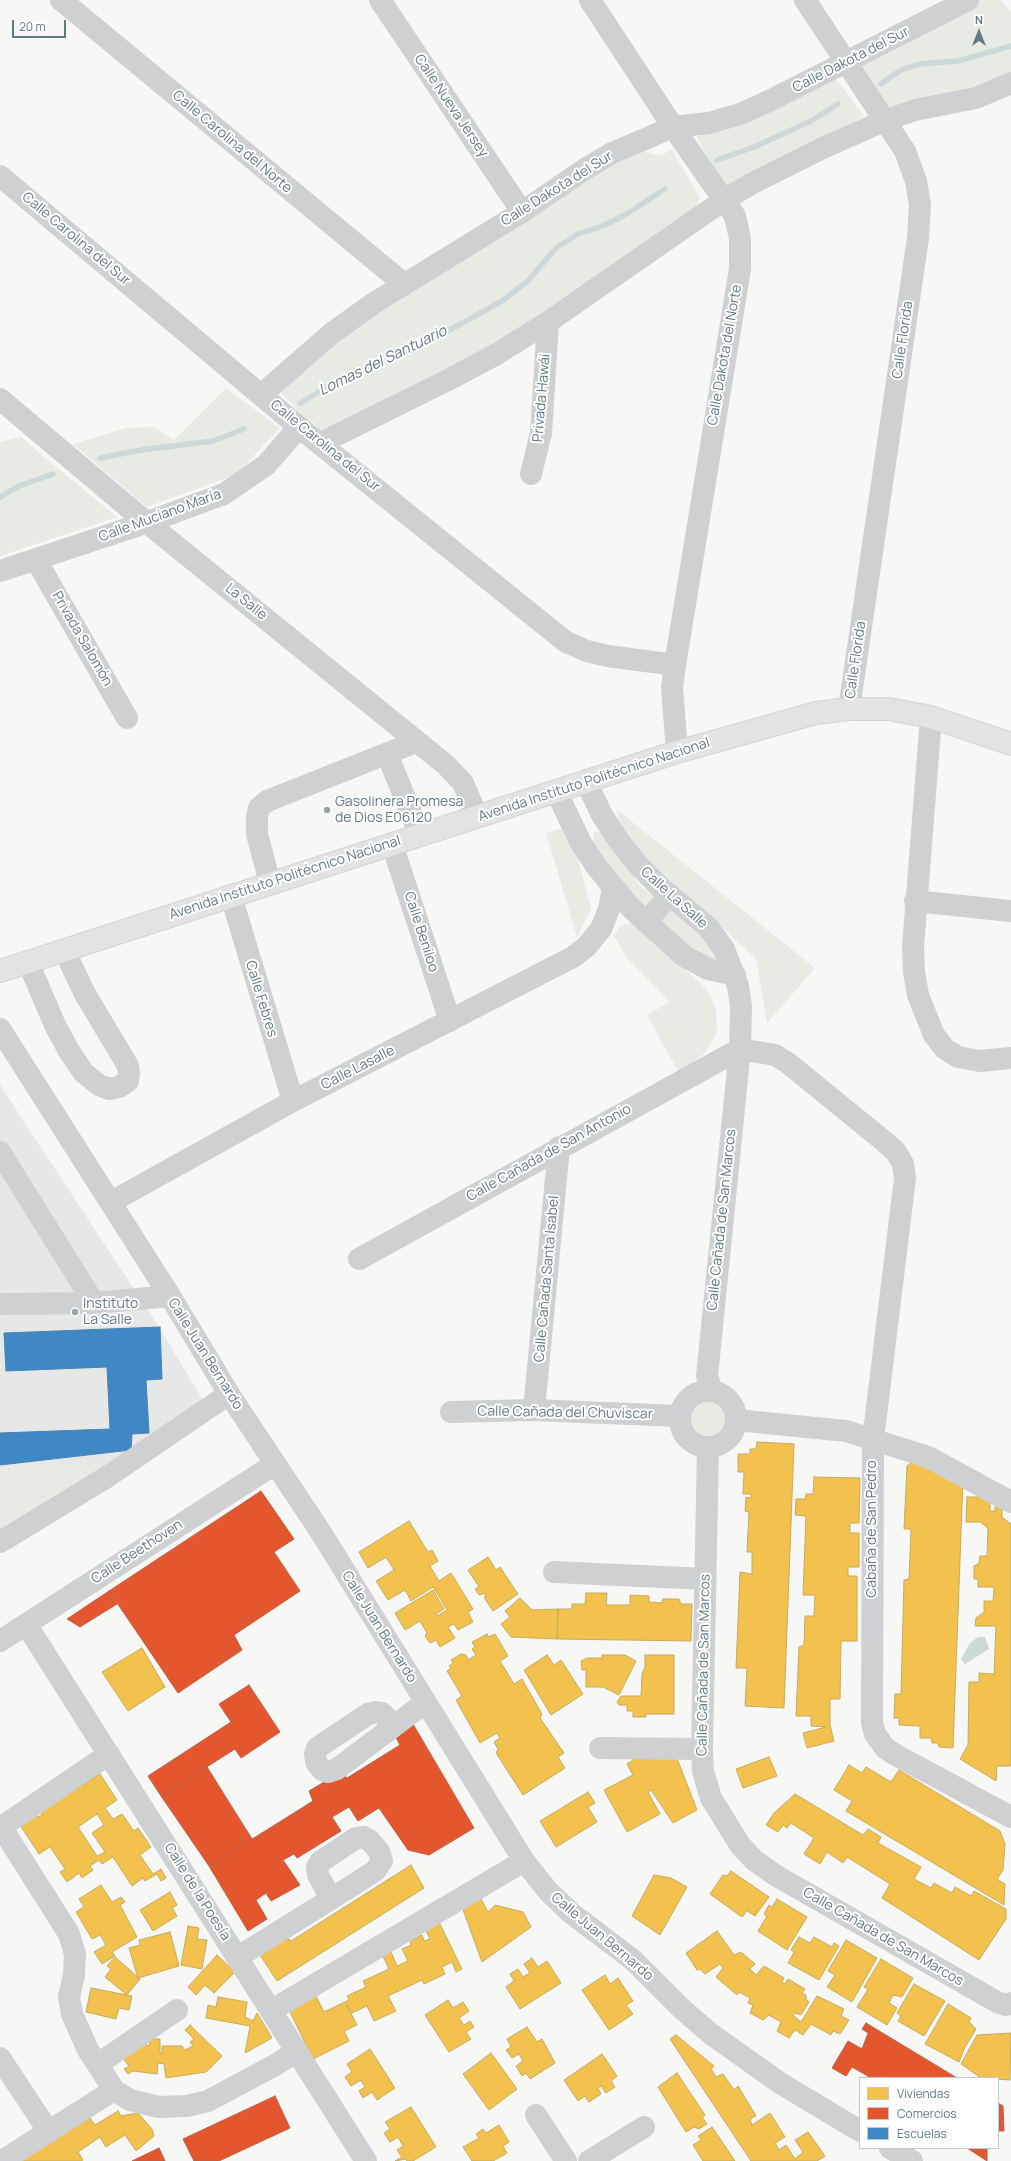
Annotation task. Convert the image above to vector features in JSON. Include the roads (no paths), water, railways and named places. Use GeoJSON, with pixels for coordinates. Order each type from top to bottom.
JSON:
{"type":"FeatureCollection","features":[{"type":"Feature","properties":{"kind":"main road","name":"Avenida Instituto Politécnico Nacional"},"geometry":{"type":"LineString","coordinates":[[0,971],[677,752],[816,713],[849,709],[889,710],[931,717],[1011,744]]}},
{"type":"Feature","properties":{"kind":"street","name":"Calle Carolina del Norte"},"geometry":{"type":"LineString","coordinates":[[61,0],[404,284]]}},
{"type":"Feature","properties":{"kind":"street","name":"Calle Nueva Jersey"},"geometry":{"type":"LineString","coordinates":[[380,0],[522,212]]}},
{"type":"Feature","properties":{"kind":"street","name":"Calle Dakota del Norte"},"geometry":{"type":"LineString","coordinates":[[590,0],[673,127],[735,216],[740,238],[740,269],[672,688],[677,752]]}},
{"type":"Feature","properties":{"kind":"street","name":"Calle Florida"},"geometry":{"type":"LineString","coordinates":[[805,0],[905,151],[916,180],[920,205],[918,238],[849,709]]}},
{"type":"Feature","properties":{"kind":"street","name":"Calle Dakota del Sur"},"geometry":{"type":"LineString","coordinates":[[262,394],[332,333],[404,284],[522,212],[585,169],[612,153],[673,127],[709,123],[740,114],[846,64],[968,0]]}},
{"type":"Feature","properties":{"kind":"street"},"geometry":{"type":"LineString","coordinates":[[321,443],[497,354],[548,322],[724,200],[819,150],[884,121],[915,110],[976,98],[1011,83]]}},
{"type":"Feature","properties":{"kind":"street","name":"Calle Carolina del Sur"},"geometry":{"type":"LineString","coordinates":[[0,176],[262,394],[300,428],[321,443],[566,642],[587,651],[608,656],[675,665]]}},
{"type":"Feature","properties":{"kind":"street","name":"Privada Hawái"},"geometry":{"type":"LineString","coordinates":[[531,474],[541,434],[548,322]]}},
{"type":"Feature","properties":{"kind":"street","name":"La Salle"},"geometry":{"type":"LineString","coordinates":[[0,399],[74,463],[446,766],[463,783],[477,816]]}},
{"type":"Feature","properties":{"kind":"street","name":"Calle Muciano María"},"geometry":{"type":"LineString","coordinates":[[0,571],[148,522],[224,494],[245,481],[266,465],[300,428]]}},
{"type":"Feature","properties":{"kind":"street","name":"Privada Salomón"},"geometry":{"type":"LineString","coordinates":[[36,560],[127,718]]}},
{"type":"Feature","properties":{"kind":"street"},"geometry":{"type":"LineString","coordinates":[[931,717],[915,901],[913,947],[914,972],[918,995],[934,1035],[945,1049],[958,1057],[980,1061],[1011,1058]]}},
{"type":"Feature","properties":{"kind":"street"},"geometry":{"type":"LineString","coordinates":[[270,883],[258,834],[259,808],[267,801],[416,742]]}},
{"type":"Feature","properties":{"kind":"street"},"geometry":{"type":"LineString","coordinates":[[388,754],[420,835]]}},
{"type":"Feature","properties":{"kind":"street","name":"Calle La Salle"},"geometry":{"type":"LineString","coordinates":[[586,781],[602,815],[619,841],[639,866],[670,895],[708,926],[724,949],[735,975],[741,1006],[740,1049]]}},
{"type":"Feature","properties":{"kind":"street"},"geometry":{"type":"LineString","coordinates":[[556,791],[581,843],[613,888],[646,922],[684,956],[708,969],[735,975]]}},
{"type":"Feature","properties":{"kind":"street","name":"Calle Beniloo"},"geometry":{"type":"LineString","coordinates":[[392,844],[450,1021]]}},
{"type":"Feature","properties":{"kind":"street","name":"Calle Lasalle"},"geometry":{"type":"LineString","coordinates":[[111,1202],[293,1101],[573,957],[586,947],[601,929],[609,910],[613,888]]}},
{"type":"Feature","properties":{"kind":"street"},"geometry":{"type":"LineString","coordinates":[[646,922],[670,895]]}},
{"type":"Feature","properties":{"kind":"street","name":"Calle Febres"},"geometry":{"type":"LineString","coordinates":[[231,896],[293,1101]]}},
{"type":"Feature","properties":{"kind":"street"},"geometry":{"type":"LineString","coordinates":[[915,901],[1011,911]]}},
{"type":"Feature","properties":{"kind":"street"},"geometry":{"type":"LineString","coordinates":[[28,962],[55,1025],[69,1051],[84,1073],[99,1085],[109,1089],[119,1087],[128,1081],[128,1066],[85,994],[64,950]]}},
{"type":"Feature","properties":{"kind":"street","name":"Calle Juan Bernardo"},"geometry":{"type":"LineString","coordinates":[[0,1029],[111,1202],[230,1394],[320,1531],[524,1861],[548,1891],[571,1913],[633,1960],[682,2009],[711,2034],[780,2083],[859,2129]]}},
{"type":"Feature","properties":{"kind":"street","name":"Calle Cañada de San Antonio"},"geometry":{"type":"LineString","coordinates":[[359,1258],[740,1049]]}},
{"type":"Feature","properties":{"kind":"street","name":"Cabaña de San Pedro"},"geometry":{"type":"LineString","coordinates":[[740,1049],[775,1055],[788,1063],[885,1142],[896,1152],[903,1164],[905,1178],[873,1440],[871,1710],[875,1734],[885,1748],[1011,1817]]}},
{"type":"Feature","properties":{"kind":"street","name":"Calle Cañada de San Marcos"},"geometry":{"type":"LineString","coordinates":[[712,1390],[706,1376],[740,1049]]}},
{"type":"Feature","properties":{"kind":"street","name":"Calle Cañada Santa Isabel"},"geometry":{"type":"LineString","coordinates":[[534,1410],[559,1147]]}},
{"type":"Feature","properties":{"kind":"street"},"geometry":{"type":"LineString","coordinates":[[0,1152],[94,1303]]}},
{"type":"Feature","properties":{"kind":"street"},"geometry":{"type":"LineString","coordinates":[[0,1304],[94,1303],[170,1296]]}},
{"type":"Feature","properties":{"kind":"street"},"geometry":{"type":"LineString","coordinates":[[702,1390],[712,1390],[727,1397],[735,1412],[736,1420],[735,1428],[724,1442],[708,1447],[694,1444],[683,1434],[679,1416],[686,1399],[702,1390]]}},
{"type":"Feature","properties":{"kind":"street"},"geometry":{"type":"LineString","coordinates":[[0,1542],[107,1477],[230,1394]]}},
{"type":"Feature","properties":{"kind":"street","name":"Calle Cañada del Chuvíscar"},"geometry":{"type":"LineString","coordinates":[[451,1412],[534,1410],[679,1416]]}},
{"type":"Feature","properties":{"kind":"street"},"geometry":{"type":"LineString","coordinates":[[736,1420],[846,1431],[928,1457],[1011,1502]]}},
{"type":"Feature","properties":{"kind":"street","name":"Calle Cañada de San Marcos"},"geometry":{"type":"LineString","coordinates":[[708,1447],[702,1749],[703,1771],[711,1798],[740,1845],[754,1860],[775,1875],[997,2002],[1006,2005],[1011,2004]]}},
{"type":"Feature","properties":{"kind":"street","name":"Calle Beethoven"},"geometry":{"type":"LineString","coordinates":[[0,1641],[275,1464]]}},
{"type":"Feature","properties":{"kind":"street"},"geometry":{"type":"LineString","coordinates":[[554,1572],[706,1578]]}},
{"type":"Feature","properties":{"kind":"street","name":"Calle de la Poesía"},"geometry":{"type":"LineString","coordinates":[[26,1624],[272,2010],[366,2161]]}},
{"type":"Feature","properties":{"kind":"street"},"geometry":{"type":"LineString","coordinates":[[394,1726],[426,1702]]}},
{"type":"Feature","properties":{"kind":"street"},"geometry":{"type":"LineString","coordinates":[[600,1748],[702,1749]]}},
{"type":"Feature","properties":{"kind":"street"},"geometry":{"type":"LineString","coordinates":[[109,1754],[1,1827],[69,1934],[75,1954],[74,1975],[69,1997],[72,2014],[88,2050],[114,2090],[130,2100],[159,2107],[187,2106],[208,2101],[277,2064],[297,2051]]}},
{"type":"Feature","properties":{"kind":"street"},"geometry":{"type":"LineString","coordinates":[[272,2010],[524,1861]]}},
{"type":"Feature","properties":{"kind":"street"},"geometry":{"type":"LineString","coordinates":[[238,1957],[331,1899]]}},
{"type":"Feature","properties":{"kind":"street"},"geometry":{"type":"LineString","coordinates":[[98,2064],[178,2010]]}},
{"type":"Feature","properties":{"kind":"street"},"geometry":{"type":"LineString","coordinates":[[0,2058],[49,2132]]}},
{"type":"Feature","properties":{"kind":"street"},"geometry":{"type":"LineString","coordinates":[[2,2161],[114,2090]]}},
{"type":"Feature","properties":{"kind":"street"},"geometry":{"type":"LineString","coordinates":[[536,2115],[566,2161]]}},
{"type":"Feature","properties":{"kind":"street"},"geometry":{"type":"LineString","coordinates":[[589,2161],[644,2127]]}},
{"type":"Feature","properties":{"kind":"street"},"geometry":{"type":"LineString","coordinates":[[892,2149],[912,2161]]}},
{"type":"Feature","properties":{"kind":"waterway","name":"Lomas del Santuario"},"geometry":{"type":"LineString","coordinates":[[881,84],[901,70],[920,64],[958,61],[1011,46]]}},
{"type":"Feature","properties":{"kind":"waterway","name":"Lomas del Santuario"},"geometry":{"type":"LineString","coordinates":[[717,160],[754,147],[811,121],[838,104]]}},
{"type":"Feature","properties":{"kind":"waterway","name":"Lomas del Santuario"},"geometry":{"type":"LineString","coordinates":[[300,403],[341,379],[412,351],[502,301],[528,281],[556,248],[578,234],[603,226],[625,215],[665,189]]}},
{"type":"Feature","properties":{"kind":"waterway","name":"Lomas del Santuario"},"geometry":{"type":"LineString","coordinates":[[100,458],[141,450],[213,441],[244,429]]}},
{"type":"Feature","properties":{"kind":"waterway","name":"Lomas del Santuario"},"geometry":{"type":"LineString","coordinates":[[0,497],[19,486],[53,474]]}},
{"type":"Feature","properties":{"kind":"place","name":"Gasolinera Promesa de Dios E06120"},"geometry":{"type":"Point","coordinates":[327,810]}},
{"type":"Feature","properties":{"kind":"place","name":"Instituto La Salle"},"geometry":{"type":"Point","coordinates":[75,1312]}}]}
